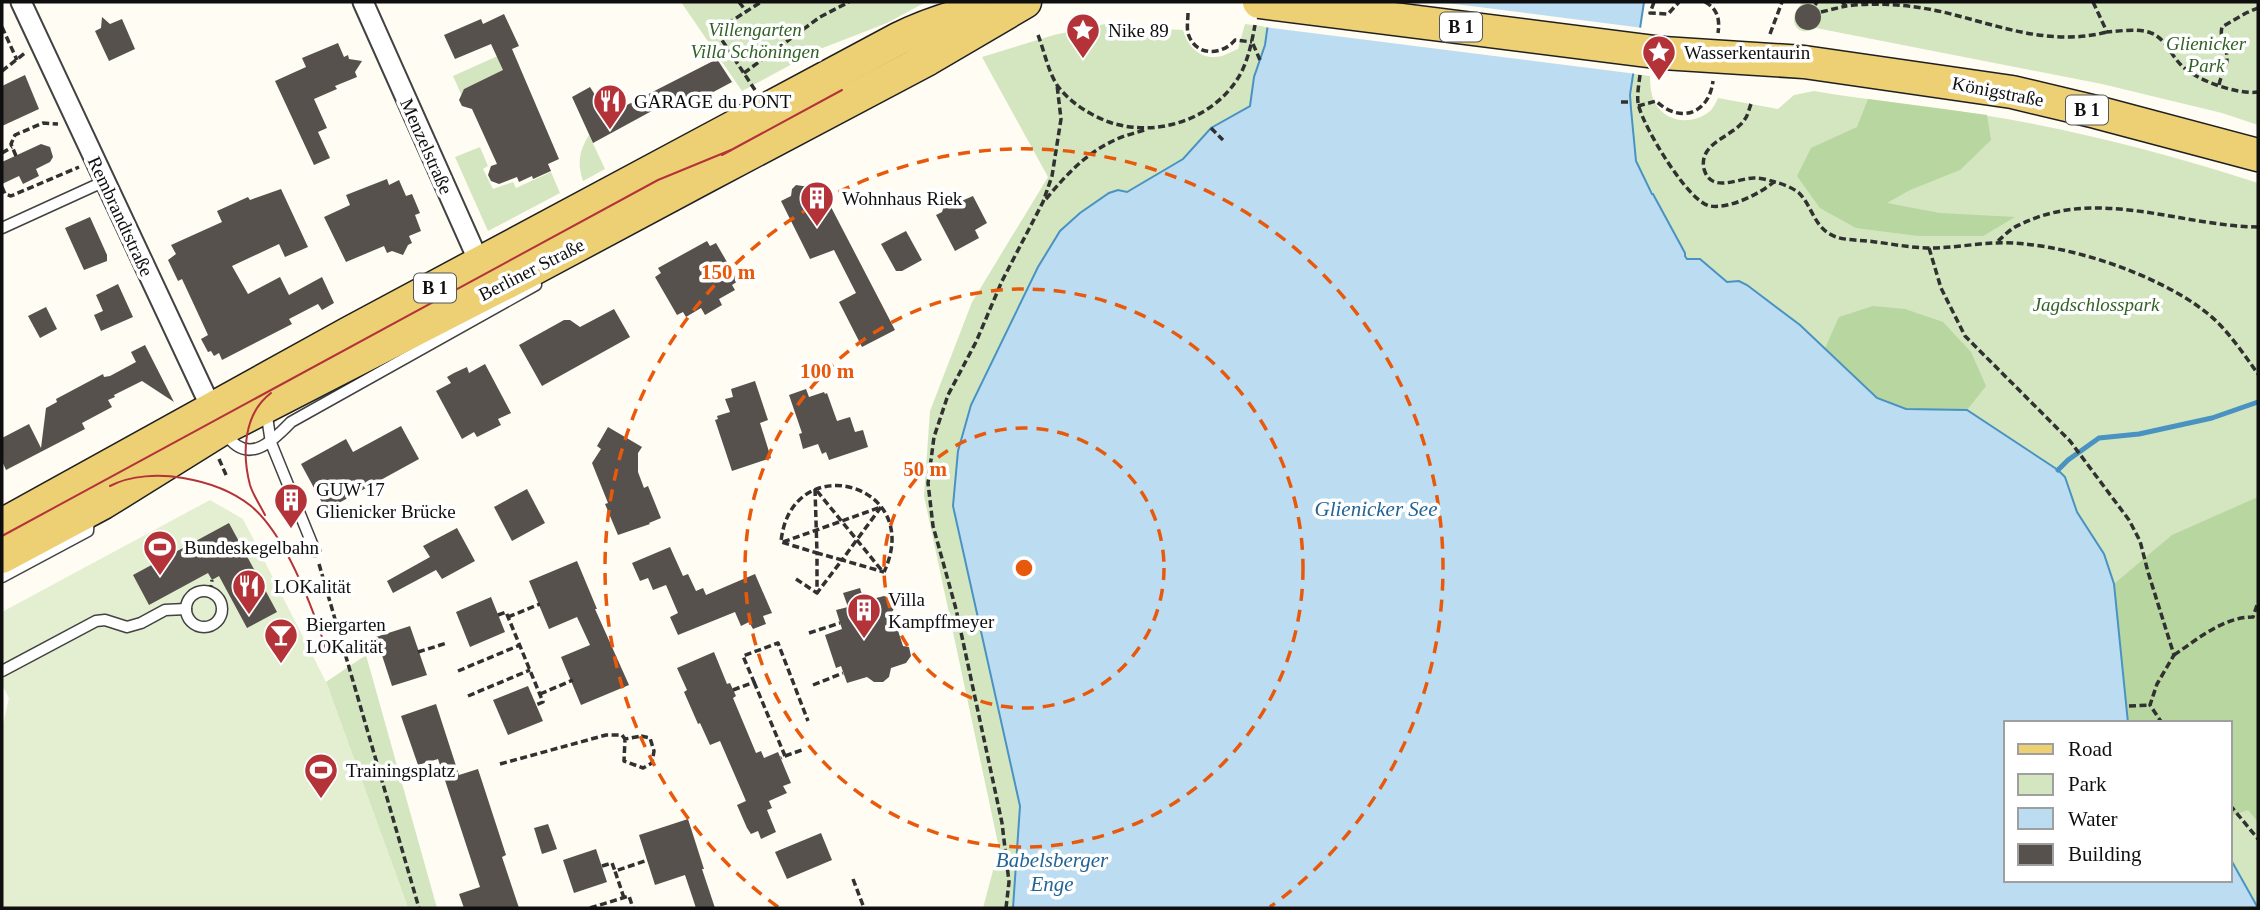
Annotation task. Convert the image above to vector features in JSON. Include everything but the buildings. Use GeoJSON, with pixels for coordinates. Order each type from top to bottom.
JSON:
{"type":"FeatureCollection","features":[{"type":"Feature","properties":{"kind":"main road","name":"Berliner Straße"},"geometry":{"type":"LineString","coordinates":[[2,557],[90,510],[217,418],[278,414],[485,276],[657,167],[913,31],[983,10],[1024,2]]}},
{"type":"Feature","properties":{"kind":"main road","name":"Berliner Straße"},"geometry":{"type":"LineString","coordinates":[[2,525],[217,418],[485,276],[535,279],[943,42],[1024,2]]}},
{"type":"Feature","properties":{"kind":"main road","name":"B 1"},"geometry":{"type":"LineString","coordinates":[[1259,2],[1663,53],[1723,68]]}},
{"type":"Feature","properties":{"kind":"main road","name":"Königstraße"},"geometry":{"type":"LineString","coordinates":[[1723,68],[1772,61],[1804,62],[2012,92],[2258,155]]}},
{"type":"Feature","properties":{"kind":"street","name":"Rembrandtstraße"},"geometry":{"type":"LineString","coordinates":[[21,2],[217,418]]}},
{"type":"Feature","properties":{"kind":"street","name":"Menzelstraße"},"geometry":{"type":"LineString","coordinates":[[363,2],[485,276]]}},
{"type":"Feature","properties":{"kind":"lane"},"geometry":{"type":"LineString","coordinates":[[907,83],[943,42],[983,10]]}},
{"type":"Feature","properties":{"kind":"lane"},"geometry":{"type":"LineString","coordinates":[[657,167],[707,156]]}},
{"type":"Feature","properties":{"kind":"lane"},"geometry":{"type":"LineString","coordinates":[[2,228],[105,181]]}},
{"type":"Feature","properties":{"kind":"lane"},"geometry":{"type":"LineString","coordinates":[[316,551],[271,443],[278,414],[535,279]]}},
{"type":"Feature","properties":{"kind":"lane"},"geometry":{"type":"LineString","coordinates":[[271,443],[278,414]]}},
{"type":"Feature","properties":{"kind":"lane"},"geometry":{"type":"LineString","coordinates":[[217,418],[228,438],[239,447],[254,449],[271,443]]}},
{"type":"Feature","properties":{"kind":"lane"},"geometry":{"type":"LineString","coordinates":[[2,577],[88,531],[90,510]]}},
{"type":"Feature","properties":{"kind":"lane"},"geometry":{"type":"LineString","coordinates":[[203,591],[216,595],[222,606],[219,619],[209,627],[196,625],[187,615],[186,608],[191,596],[203,591]]}},
{"type":"Feature","properties":{"kind":"lane"},"geometry":{"type":"LineString","coordinates":[[2,671],[96,621],[105,620],[127,627],[165,610],[186,608]]}},
{"type":"Feature","properties":{"kind":"path"},"geometry":{"type":"LineString","coordinates":[[739,2],[746,11]]}},
{"type":"Feature","properties":{"kind":"path"},"geometry":{"type":"LineString","coordinates":[[761,2],[716,31],[744,73],[820,17],[849,2]]}},
{"type":"Feature","properties":{"kind":"path"},"geometry":{"type":"LineString","coordinates":[[1654,2],[1650,13],[1668,14],[1679,2]]}},
{"type":"Feature","properties":{"kind":"path"},"geometry":{"type":"LineString","coordinates":[[1705,2],[1717,13],[1720,22]]}},
{"type":"Feature","properties":{"kind":"path"},"geometry":{"type":"LineString","coordinates":[[1772,61],[1770,32],[1782,2]]}},
{"type":"Feature","properties":{"kind":"path"},"geometry":{"type":"LineString","coordinates":[[1842,2],[1846,6]]}},
{"type":"Feature","properties":{"kind":"path"},"geometry":{"type":"LineString","coordinates":[[2093,2],[2107,32]]}},
{"type":"Feature","properties":{"kind":"path"},"geometry":{"type":"LineString","coordinates":[[1821,12],[1846,6],[1909,6],[1942,12],[1997,28],[2047,37],[2087,37],[2107,32],[2138,30],[2153,33],[2181,65],[2194,75],[2235,91],[2258,92]]}},
{"type":"Feature","properties":{"kind":"path"},"geometry":{"type":"LineString","coordinates":[[2219,85],[2226,67],[2227,54],[2220,36],[2222,27],[2258,8]]}},
{"type":"Feature","properties":{"kind":"path"},"geometry":{"type":"LineString","coordinates":[[1188,13],[1188,33],[1201,49],[1213,52],[1226,49],[1235,40],[1252,43]]}},
{"type":"Feature","properties":{"kind":"path"},"geometry":{"type":"LineString","coordinates":[[2,27],[17,60]]}},
{"type":"Feature","properties":{"kind":"path"},"geometry":{"type":"LineString","coordinates":[[1006,908],[1009,882],[1002,823],[956,609],[933,526],[928,483],[934,438],[948,395],[1043,202],[1052,176],[1061,119],[1057,85],[1038,35]]}},
{"type":"Feature","properties":{"kind":"path"},"geometry":{"type":"LineString","coordinates":[[2,71],[38,39]]}},
{"type":"Feature","properties":{"kind":"path"},"geometry":{"type":"LineString","coordinates":[[1252,43],[1260,60]]}},
{"type":"Feature","properties":{"kind":"path"},"geometry":{"type":"LineString","coordinates":[[1043,202],[1068,173],[1090,154],[1115,140],[1176,124],[1214,105],[1240,74],[1252,43]]}},
{"type":"Feature","properties":{"kind":"path"},"geometry":{"type":"LineString","coordinates":[[1638,106],[1656,101],[1674,113],[1693,112],[1706,103],[1723,68]]}},
{"type":"Feature","properties":{"kind":"path"},"geometry":{"type":"LineString","coordinates":[[1640,75],[1638,106],[1667,162],[1694,197],[1703,204],[1723,205],[1758,194],[1774,182]]}},
{"type":"Feature","properties":{"kind":"path"},"geometry":{"type":"LineString","coordinates":[[1057,85],[1075,104],[1097,118],[1122,127],[1149,129]]}},
{"type":"Feature","properties":{"kind":"path"},"geometry":{"type":"LineString","coordinates":[[1621,102],[1630,102]]}},
{"type":"Feature","properties":{"kind":"path"},"geometry":{"type":"LineString","coordinates":[[1751,104],[1745,120],[1713,144],[1706,153],[1703,166],[1707,176],[1715,182],[1728,184],[1756,178],[1774,182],[1799,194],[1817,224],[1835,237],[1929,248],[1996,243],[2032,245],[2116,265],[2183,296],[2208,314],[2236,344],[2258,374]]}},
{"type":"Feature","properties":{"kind":"path"},"geometry":{"type":"LineString","coordinates":[[16,156],[12,147],[15,135],[43,123],[61,125],[76,119]]}},
{"type":"Feature","properties":{"kind":"path"},"geometry":{"type":"LineString","coordinates":[[1211,128],[1223,140]]}},
{"type":"Feature","properties":{"kind":"path"},"geometry":{"type":"LineString","coordinates":[[2,153],[12,147]]}},
{"type":"Feature","properties":{"kind":"path"},"geometry":{"type":"LineString","coordinates":[[2,187],[5,194],[11,196],[95,160]]}},
{"type":"Feature","properties":{"kind":"path"},"geometry":{"type":"LineString","coordinates":[[1996,243],[2017,226],[2042,216],[2073,209],[2149,211],[2233,226],[2258,227]]}},
{"type":"Feature","properties":{"kind":"path"},"geometry":{"type":"LineString","coordinates":[[1929,248],[1941,288],[1965,336],[2070,441],[2129,520],[2140,541],[2174,655]]}},
{"type":"Feature","properties":{"kind":"path"},"geometry":{"type":"LineString","coordinates":[[781,542],[786,516],[804,496],[830,485],[844,485],[865,493],[881,506],[890,522],[893,539],[891,556],[884,572]]}},
{"type":"Feature","properties":{"kind":"path"},"geometry":{"type":"LineString","coordinates":[[816,489],[884,572]]}},
{"type":"Feature","properties":{"kind":"path"},"geometry":{"type":"LineString","coordinates":[[816,489],[817,593]]}},
{"type":"Feature","properties":{"kind":"path"},"geometry":{"type":"LineString","coordinates":[[781,542],[881,506]]}},
{"type":"Feature","properties":{"kind":"path"},"geometry":{"type":"LineString","coordinates":[[817,593],[881,506]]}},
{"type":"Feature","properties":{"kind":"path"},"geometry":{"type":"LineString","coordinates":[[781,542],[884,572]]}},
{"type":"Feature","properties":{"kind":"path"},"geometry":{"type":"LineString","coordinates":[[316,551],[419,908]]}},
{"type":"Feature","properties":{"kind":"path"},"geometry":{"type":"LineString","coordinates":[[796,579],[817,593]]}},
{"type":"Feature","properties":{"kind":"path"},"geometry":{"type":"LineString","coordinates":[[210,592],[212,580]]}},
{"type":"Feature","properties":{"kind":"path"},"geometry":{"type":"LineString","coordinates":[[2150,705],[2157,684],[2174,655],[2227,622],[2240,617],[2256,618],[2258,602]]}},
{"type":"Feature","properties":{"kind":"path"},"geometry":{"type":"LineString","coordinates":[[508,617],[540,604]]}},
{"type":"Feature","properties":{"kind":"path"},"geometry":{"type":"LineString","coordinates":[[498,615],[506,612],[520,645],[544,702],[536,705]]}},
{"type":"Feature","properties":{"kind":"path"},"geometry":{"type":"LineString","coordinates":[[809,633],[840,623]]}},
{"type":"Feature","properties":{"kind":"path"},"geometry":{"type":"LineString","coordinates":[[418,652],[447,643]]}},
{"type":"Feature","properties":{"kind":"path"},"geometry":{"type":"LineString","coordinates":[[802,750],[783,757],[743,656],[778,643],[808,720]]}},
{"type":"Feature","properties":{"kind":"path"},"geometry":{"type":"LineString","coordinates":[[458,671],[520,645]]}},
{"type":"Feature","properties":{"kind":"path"},"geometry":{"type":"LineString","coordinates":[[468,696],[530,670]]}},
{"type":"Feature","properties":{"kind":"path"},"geometry":{"type":"LineString","coordinates":[[813,685],[843,673]]}},
{"type":"Feature","properties":{"kind":"path"},"geometry":{"type":"LineString","coordinates":[[540,694],[573,680]]}},
{"type":"Feature","properties":{"kind":"path"},"geometry":{"type":"LineString","coordinates":[[733,690],[754,682]]}},
{"type":"Feature","properties":{"kind":"path"},"geometry":{"type":"LineString","coordinates":[[2129,706],[2150,705]]}},
{"type":"Feature","properties":{"kind":"path"},"geometry":{"type":"LineString","coordinates":[[2150,705],[2161,721]]}},
{"type":"Feature","properties":{"kind":"path"},"geometry":{"type":"LineString","coordinates":[[500,764],[606,735],[622,735],[625,739],[624,761],[642,768],[652,763],[654,751],[650,738],[641,736],[625,739]]}},
{"type":"Feature","properties":{"kind":"path"},"geometry":{"type":"LineString","coordinates":[[2232,807],[2258,839]]}},
{"type":"Feature","properties":{"kind":"path"},"geometry":{"type":"LineString","coordinates":[[615,872],[648,860]]}},
{"type":"Feature","properties":{"kind":"path"},"geometry":{"type":"LineString","coordinates":[[602,866],[612,863],[624,898]]}},
{"type":"Feature","properties":{"kind":"path"},"geometry":{"type":"LineString","coordinates":[[853,879],[864,908]]}},
{"type":"Feature","properties":{"kind":"path"},"geometry":{"type":"LineString","coordinates":[[590,908],[629,896],[633,908]]}},
{"type":"Feature","properties":{"kind":"green space","name":"Villengarten Villa Schöningen"},"geometry":{"type":"Polygon","coordinates":[[[681,2],[926,2],[887,23],[820,49],[742,91],[681,2]]]}},
{"type":"Feature","properties":{"kind":"green space","name":"Glienicker Park"},"geometry":{"type":"Polygon","coordinates":[[[1802,2],[2258,2],[2258,125],[2222,113],[2102,84],[1816,28],[1801,30],[1794,23],[1794,18],[1802,2]]]}},
{"type":"Feature","properties":{"kind":"green space"},"geometry":{"type":"Polygon","coordinates":[[[1109,23],[1121,30],[1183,30],[1192,47],[1208,57],[1222,56],[1238,49],[1245,24],[1268,27],[1254,77],[1250,106],[1211,128],[1183,159],[1127,192],[1109,193],[1060,231],[1038,267],[971,405],[958,451],[953,506],[1020,806],[1013,908],[983,908],[999,848],[924,496],[930,411],[972,302],[1048,177],[982,57],[1054,35],[1109,23]]]}},
{"type":"Feature","properties":{"kind":"green space"},"geometry":{"type":"Polygon","coordinates":[[[511,50],[519,65],[464,89],[465,93],[461,94],[453,76],[511,50]]]}},
{"type":"Feature","properties":{"kind":"green space","name":"Jagdschlosspark"},"geometry":{"type":"Polygon","coordinates":[[[1634,74],[1650,76],[1655,103],[1666,115],[1680,120],[1702,116],[1710,111],[1718,98],[1778,109],[1794,95],[1814,91],[2018,121],[2087,135],[2191,162],[2258,183],[2258,906],[2232,861],[2232,721],[2128,721],[2114,584],[2104,554],[2077,512],[2065,477],[1967,410],[1906,409],[1877,398],[1800,325],[1747,285],[1739,281],[1727,282],[1700,259],[1687,259],[1636,161],[1630,102],[1634,74]]]}},
{"type":"Feature","properties":{"kind":"green space"},"geometry":{"type":"Polygon","coordinates":[[[1868,99],[1987,115],[1991,140],[1960,170],[1910,190],[1887,203],[1940,213],[2015,217],[1983,236],[1918,236],[1856,228],[1820,208],[1797,176],[1811,148],[1857,127],[1868,99]]]}},
{"type":"Feature","properties":{"kind":"green space"},"geometry":{"type":"Polygon","coordinates":[[[589,135],[605,169],[583,181],[580,157],[589,135]]]}},
{"type":"Feature","properties":{"kind":"green space"},"geometry":{"type":"Polygon","coordinates":[[[480,147],[488,166],[483,169],[493,189],[513,182],[516,188],[551,172],[560,193],[488,231],[455,157],[480,147]]]}},
{"type":"Feature","properties":{"kind":"green space"},"geometry":{"type":"Polygon","coordinates":[[[1873,306],[1905,309],[1943,322],[1971,352],[1986,386],[1967,410],[1906,409],[1877,398],[1825,348],[1839,317],[1873,306]]]}},
{"type":"Feature","properties":{"kind":"green space"},"geometry":{"type":"Polygon","coordinates":[[[2258,497],[2258,822],[2248,810],[2232,815],[2232,721],[2128,721],[2114,584],[2172,535],[2258,497]]]}},
{"type":"Feature","properties":{"kind":"green space"},"geometry":{"type":"Polygon","coordinates":[[[210,500],[243,519],[326,682],[408,908],[2,908],[2,729],[9,698],[2,685],[2,612],[210,500]]]}},
{"type":"Feature","properties":{"kind":"green space"},"geometry":{"type":"Polygon","coordinates":[[[366,655],[437,908],[408,908],[326,682],[366,655]]]}},
{"type":"Feature","properties":{"kind":"water","name":"Glienicker See"},"geometry":{"type":"Polygon","coordinates":[[[1271,2],[1644,2],[1630,95],[1636,161],[1687,259],[1700,259],[1727,282],[1739,281],[1747,285],[1800,325],[1877,398],[1906,409],[1967,410],[2058,470],[2065,477],[2077,512],[2104,554],[2114,584],[2128,721],[2004,721],[2004,882],[2232,882],[2232,862],[2258,908],[1013,908],[1020,806],[953,506],[958,451],[971,405],[1038,267],[1060,231],[1109,193],[1118,190],[1127,192],[1183,159],[1211,128],[1250,106],[1254,77],[1265,45],[1271,2]]]}},
{"type":"Feature","properties":{"kind":"pier"},"geometry":{"type":"Polygon","coordinates":[[[1267,2],[1439,2],[1643,28],[1637,74],[1264,27],[1267,2]]]}},
{"type":"Feature","properties":{"kind":"waterway"},"geometry":{"type":"LineString","coordinates":[[2058,470],[2099,438],[2139,434],[2212,418],[2258,402]]}},
{"type":"Feature","properties":{"kind":"tram line"},"geometry":{"type":"LineString","coordinates":[[722,155],[842,90]]}},
{"type":"Feature","properties":{"kind":"tram line"},"geometry":{"type":"LineString","coordinates":[[2,536],[658,180],[731,150]]}},
{"type":"Feature","properties":{"kind":"tram line"},"geometry":{"type":"LineString","coordinates":[[265,515],[250,485],[246,448],[250,423],[255,412],[271,393]]}},
{"type":"Feature","properties":{"kind":"tram line"},"geometry":{"type":"LineString","coordinates":[[110,486],[145,476],[183,478],[218,488],[251,506],[264,519],[287,554],[327,652]]}},
{"type":"Feature","properties":{"kind":"place","name":"Nike 89"},"geometry":{"type":"Point","coordinates":[1083,60]}},
{"type":"Feature","properties":{"kind":"place","name":"Wasserkentaurin"},"geometry":{"type":"Point","coordinates":[1659,82]}},
{"type":"Feature","properties":{"kind":"place","name":"GARAGE du PONT"},"geometry":{"type":"Point","coordinates":[610,131]}},
{"type":"Feature","properties":{"kind":"place","name":"Wohnhaus Riek"},"geometry":{"type":"Point","coordinates":[817,228]}},
{"type":"Feature","properties":{"kind":"place","name":"GUW 17 Glienicker Brücke"},"geometry":{"type":"Point","coordinates":[291,530]}},
{"type":"Feature","properties":{"kind":"place","name":"Bundeskegelbahn"},"geometry":{"type":"Point","coordinates":[160,577]}},
{"type":"Feature","properties":{"kind":"place","name":"LOKalität"},"geometry":{"type":"Point","coordinates":[249,616]}},
{"type":"Feature","properties":{"kind":"place","name":"Villa Kampffmeyer"},"geometry":{"type":"Point","coordinates":[864,640]}},
{"type":"Feature","properties":{"kind":"place","name":"Biergarten LOKalität"},"geometry":{"type":"Point","coordinates":[281,665]}},
{"type":"Feature","properties":{"kind":"place","name":"Trainingsplatz"},"geometry":{"type":"Point","coordinates":[321,800]}},
{"type":"Feature","properties":{"kind":"water label","name":"Babelsberger Enge"},"geometry":{"type":"Point","coordinates":[1052,872]}}]}
